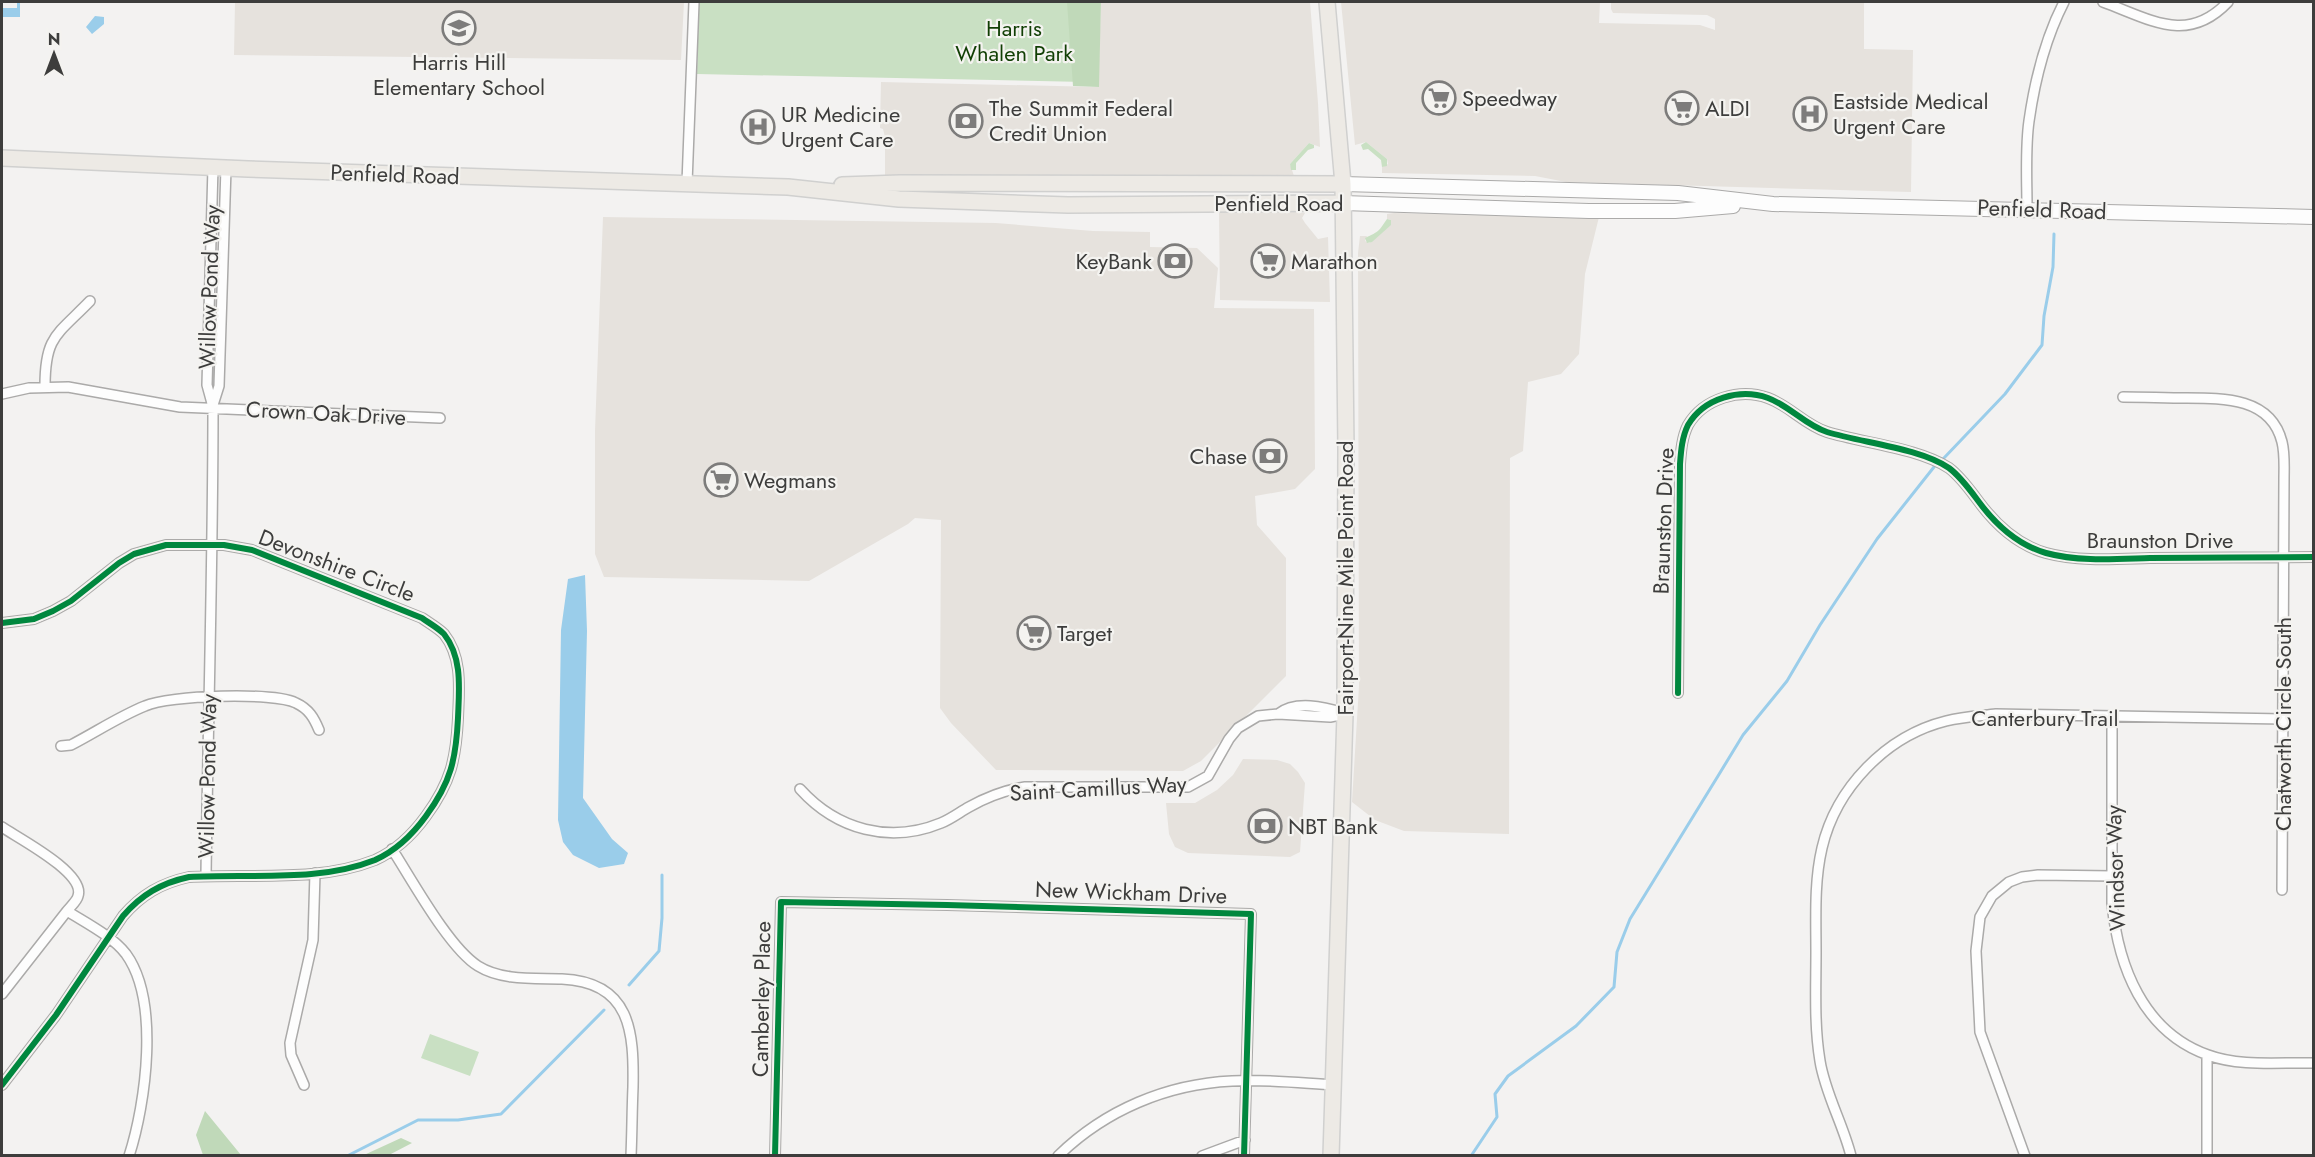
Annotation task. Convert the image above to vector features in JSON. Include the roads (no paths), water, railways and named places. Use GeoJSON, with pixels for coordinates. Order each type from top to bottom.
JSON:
{"type":"FeatureCollection","features":[{"type":"Feature","properties":{"kind":"main road","name":"Fairport-Nine Mile Point Road"},"geometry":{"type":"LineString","coordinates":[[1327,2],[1343,184],[1346,449],[1345,714],[1331,1155]]}},
{"type":"Feature","properties":{"kind":"main road","name":"Penfield Road"},"geometry":{"type":"LineString","coordinates":[[2,158],[219,168],[788,187],[899,199],[1068,205],[1343,203],[1589,211],[1675,211],[1771,204],[2313,217]]}},
{"type":"Feature","properties":{"kind":"main road","name":"Penfield Road"},"geometry":{"type":"LineString","coordinates":[[788,187],[900,183],[1343,184],[1678,193],[1771,204]]}},
{"type":"Feature","properties":{"kind":"street"},"geometry":{"type":"LineString","coordinates":[[687,183],[694,2]]}},
{"type":"Feature","properties":{"kind":"street"},"geometry":{"type":"LineString","coordinates":[[2027,209],[2029,123],[2036,77],[2048,36],[2064,2]]}},
{"type":"Feature","properties":{"kind":"street"},"geometry":{"type":"LineString","coordinates":[[2103,2],[2163,24],[2176,26],[2202,22],[2217,13],[2228,2]]}},
{"type":"Feature","properties":{"kind":"street","name":"Willow Pond Way"},"geometry":{"type":"LineString","coordinates":[[2,1085],[56,1015],[123,916],[144,894],[173,880],[206,876],[213,545],[213,407],[207,385],[219,168]]}},
{"type":"Feature","properties":{"kind":"street"},"geometry":{"type":"LineString","coordinates":[[45,387],[45,361],[51,341],[90,301]]}},
{"type":"Feature","properties":{"kind":"street"},"geometry":{"type":"LineString","coordinates":[[2,394],[45,387],[88,389],[180,407],[213,407]]}},
{"type":"Feature","properties":{"kind":"street","name":"Braunston Drive"},"geometry":{"type":"LineString","coordinates":[[1678,693],[1680,464],[1683,438],[1688,425],[1702,409],[1713,402],[1735,395],[1767,398],[1827,432],[1940,463],[1959,477],[1992,519],[2006,531],[2034,549],[2047,553],[2082,558],[2313,557]]}},
{"type":"Feature","properties":{"kind":"street","name":"Chatworth Circle South"},"geometry":{"type":"LineString","coordinates":[[2123,397],[2239,400],[2253,405],[2271,420],[2278,430],[2283,451],[2284,557],[2282,890]]}},
{"type":"Feature","properties":{"kind":"street","name":"Crown Oak Drive"},"geometry":{"type":"LineString","coordinates":[[213,407],[440,418]]}},
{"type":"Feature","properties":{"kind":"street","name":"Devonshire Circle"},"geometry":{"type":"LineString","coordinates":[[2,623],[34,619],[53,611],[71,601],[119,563],[148,549],[166,545],[213,545],[234,546],[268,555],[422,618],[443,634],[459,668],[456,751],[450,775],[440,797],[414,832],[376,859],[340,870],[315,873],[206,876]]}},
{"type":"Feature","properties":{"kind":"street"},"geometry":{"type":"LineString","coordinates":[[61,746],[71,745],[146,705],[164,700],[208,697],[282,698],[305,708],[312,715],[319,730]]}},
{"type":"Feature","properties":{"kind":"street","name":"Saint Camillus Way"},"geometry":{"type":"LineString","coordinates":[[800,789],[833,818],[863,830],[894,834],[917,831],[942,822],[994,795],[1017,788],[1188,787],[1208,776],[1229,739],[1238,728],[1258,716],[1278,714],[1330,717],[1345,714]]}},
{"type":"Feature","properties":{"kind":"street","name":"Canterbury Trail"},"geometry":{"type":"LineString","coordinates":[[1851,1155],[1820,1063],[1817,1038],[1818,870],[1829,825],[1839,804],[1854,782],[1888,748],[1916,732],[1944,722],[1996,714],[2284,719]]}},
{"type":"Feature","properties":{"kind":"street","name":"Windsor Way"},"geometry":{"type":"LineString","coordinates":[[2112,717],[2114,923],[2125,968],[2133,987],[2155,1020],[2184,1043],[2207,1055],[2244,1061],[2313,1063]]}},
{"type":"Feature","properties":{"kind":"street"},"geometry":{"type":"LineString","coordinates":[[2,827],[70,872],[78,884],[78,896],[2,994]]}},
{"type":"Feature","properties":{"kind":"street"},"geometry":{"type":"LineString","coordinates":[[392,849],[455,946],[478,966],[492,972],[517,977],[586,982],[607,993],[619,1005],[630,1029],[633,1049],[631,1155]]}},
{"type":"Feature","properties":{"kind":"street"},"geometry":{"type":"LineString","coordinates":[[304,1085],[291,1055],[290,1043],[314,940],[315,873]]}},
{"type":"Feature","properties":{"kind":"street"},"geometry":{"type":"LineString","coordinates":[[2025,1155],[1980,1032],[1976,951],[1980,917],[1992,896],[2009,882],[2022,877],[2038,874],[2112,876]]}},
{"type":"Feature","properties":{"kind":"street","name":"Camberley Place"},"geometry":{"type":"LineString","coordinates":[[775,1155],[781,902],[948,905]]}},
{"type":"Feature","properties":{"kind":"street","name":"New Wickham Drive"},"geometry":{"type":"LineString","coordinates":[[948,905],[1251,914],[1245,1155]]}},
{"type":"Feature","properties":{"kind":"street"},"geometry":{"type":"LineString","coordinates":[[67,911],[125,952],[136,970],[145,1003],[145,1059],[135,1138],[129,1155]]}},
{"type":"Feature","properties":{"kind":"street"},"geometry":{"type":"LineString","coordinates":[[2207,1055],[2207,1155]]}},
{"type":"Feature","properties":{"kind":"street"},"geometry":{"type":"LineString","coordinates":[[1058,1155],[1086,1131],[1145,1099],[1185,1087],[1248,1080],[1334,1084]]}},
{"type":"Feature","properties":{"kind":"street"},"geometry":{"type":"LineString","coordinates":[[1202,1155],[1245,1140]]}},
{"type":"Feature","properties":{"kind":"water"},"geometry":{"type":"Polygon","coordinates":[[[17,3],[20,3],[20,17],[3,17],[3,8],[17,8],[17,3]]]}},
{"type":"Feature","properties":{"kind":"water"},"geometry":{"type":"Polygon","coordinates":[[[95,16],[104,17],[104,24],[92,34],[86,27],[95,16]]]}},
{"type":"Feature","properties":{"kind":"water"},"geometry":{"type":"Polygon","coordinates":[[[585,575],[587,631],[583,798],[612,839],[628,853],[624,864],[599,868],[573,855],[563,842],[558,820],[561,630],[568,579],[585,575]]]}},
{"type":"Feature","properties":{"kind":"waterway"},"geometry":{"type":"LineString","coordinates":[[1943,459],[2005,394],[2042,345],[2044,316],[2053,267],[2054,234]]}},
{"type":"Feature","properties":{"kind":"waterway"},"geometry":{"type":"LineString","coordinates":[[1471,1156],[1497,1117],[1495,1094],[1508,1076],[1576,1026],[1614,987],[1617,952],[1630,919],[1743,735],[1787,681],[1820,625],[1877,539],[1934,467]]}},
{"type":"Feature","properties":{"kind":"waterway"},"geometry":{"type":"LineString","coordinates":[[629,985],[659,951],[662,875]]}},
{"type":"Feature","properties":{"kind":"waterway"},"geometry":{"type":"LineString","coordinates":[[347,1156],[418,1120],[458,1120],[501,1114],[604,1010]]}},
{"type":"Feature","properties":{"kind":"place","name":"Harris Hill Elementary School"},"geometry":{"type":"Point","coordinates":[459,28]}},
{"type":"Feature","properties":{"kind":"place","name":"Speedway"},"geometry":{"type":"Point","coordinates":[1439,98]}},
{"type":"Feature","properties":{"kind":"place","name":"ALDI"},"geometry":{"type":"Point","coordinates":[1682,108]}},
{"type":"Feature","properties":{"kind":"place","name":"Eastside Medical Urgent Care"},"geometry":{"type":"Point","coordinates":[1810,114]}},
{"type":"Feature","properties":{"kind":"place","name":"The Summit Federal Credit Union"},"geometry":{"type":"Point","coordinates":[966,121]}},
{"type":"Feature","properties":{"kind":"place","name":"UR Medicine Urgent Care"},"geometry":{"type":"Point","coordinates":[758,127]}},
{"type":"Feature","properties":{"kind":"place","name":"KeyBank"},"geometry":{"type":"Point","coordinates":[1175,261]}},
{"type":"Feature","properties":{"kind":"place","name":"Marathon"},"geometry":{"type":"Point","coordinates":[1268,261]}},
{"type":"Feature","properties":{"kind":"place","name":"Chase"},"geometry":{"type":"Point","coordinates":[1270,456]}},
{"type":"Feature","properties":{"kind":"place","name":"Wegmans"},"geometry":{"type":"Point","coordinates":[721,480]}},
{"type":"Feature","properties":{"kind":"place","name":"Target"},"geometry":{"type":"Point","coordinates":[1034,633]}},
{"type":"Feature","properties":{"kind":"place","name":"NBT Bank"},"geometry":{"type":"Point","coordinates":[1265,826]}},
{"type":"Feature","properties":{"kind":"park label","name":"Harris Whalen Park"},"geometry":{"type":"Point","coordinates":[1014,40]}}]}
